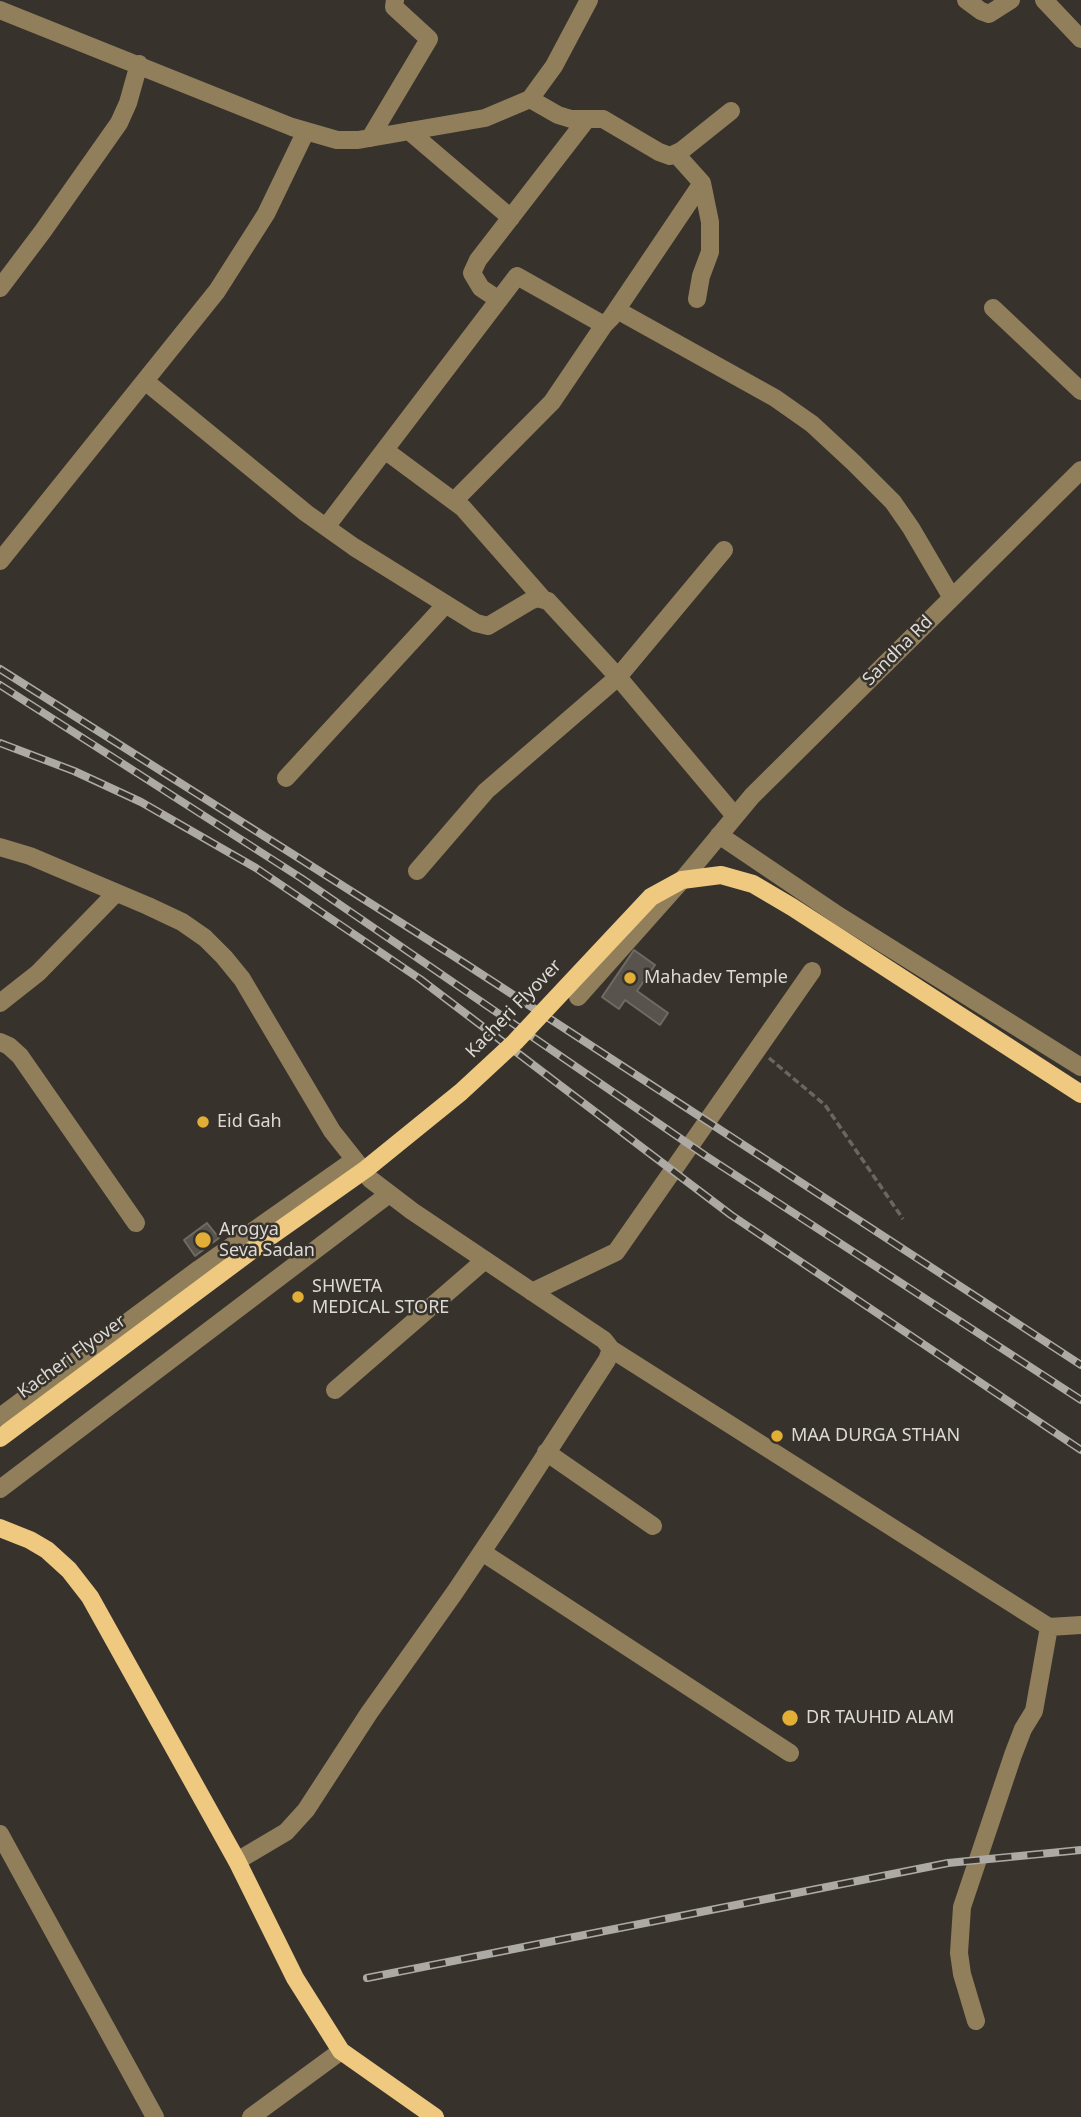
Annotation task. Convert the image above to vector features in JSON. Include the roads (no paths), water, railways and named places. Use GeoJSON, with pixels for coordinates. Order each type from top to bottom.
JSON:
{"type":"FeatureCollection","features":[{"type":"Feature","properties":{"kind":"main road","name":"Kacheri Flyover"},"geometry":{"type":"LineString","coordinates":[[0,1438],[271,1236],[366,1169],[461,1092],[515,1042],[651,897],[682,880],[721,875],[753,884],[792,906],[1081,1094]]}},
{"type":"Feature","properties":{"kind":"main road"},"geometry":{"type":"LineString","coordinates":[[0,1528],[47,1550],[69,1570],[90,1597],[237,1861],[295,1978],[341,2051],[435,2117]]}},
{"type":"Feature","properties":{"kind":"street"},"geometry":{"type":"LineString","coordinates":[[370,138],[429,39],[394,7],[395,0]]}},
{"type":"Feature","properties":{"kind":"street"},"geometry":{"type":"LineString","coordinates":[[0,9],[306,131],[337,140],[370,138],[485,118],[530,99],[554,66],[589,0]]}},
{"type":"Feature","properties":{"kind":"street"},"geometry":{"type":"LineString","coordinates":[[967,0],[989,14],[1011,0]]}},
{"type":"Feature","properties":{"kind":"street"},"geometry":{"type":"LineString","coordinates":[[1044,0],[1081,39]]}},
{"type":"Feature","properties":{"kind":"street"},"geometry":{"type":"LineString","coordinates":[[0,288],[43,232],[119,123],[128,103],[139,64]]}},
{"type":"Feature","properties":{"kind":"street"},"geometry":{"type":"LineString","coordinates":[[530,99],[566,118],[603,119],[665,155],[676,154],[731,111]]}},
{"type":"Feature","properties":{"kind":"street"},"geometry":{"type":"LineString","coordinates":[[499,300],[481,288],[472,273],[478,260],[587,119]]}},
{"type":"Feature","properties":{"kind":"street"},"geometry":{"type":"LineString","coordinates":[[0,561],[216,291],[266,214],[306,131]]}},
{"type":"Feature","properties":{"kind":"street"},"geometry":{"type":"LineString","coordinates":[[409,131],[510,218]]}},
{"type":"Feature","properties":{"kind":"street"},"geometry":{"type":"LineString","coordinates":[[676,154],[702,183],[710,222],[710,252],[701,276],[697,299]]}},
{"type":"Feature","properties":{"kind":"street"},"geometry":{"type":"LineString","coordinates":[[454,501],[552,402],[702,183]]}},
{"type":"Feature","properties":{"kind":"street"},"geometry":{"type":"LineString","coordinates":[[326,527],[517,276],[604,325]]}},
{"type":"Feature","properties":{"kind":"street"},"geometry":{"type":"LineString","coordinates":[[993,308],[1081,391]]}},
{"type":"Feature","properties":{"kind":"street"},"geometry":{"type":"LineString","coordinates":[[617,310],[775,398],[812,424],[893,502],[952,598]]}},
{"type":"Feature","properties":{"kind":"street"},"geometry":{"type":"LineString","coordinates":[[145,381],[326,527],[476,623],[488,626],[530,601],[543,598]]}},
{"type":"Feature","properties":{"kind":"street"},"geometry":{"type":"LineString","coordinates":[[386,451],[463,508],[618,677],[735,816]]}},
{"type":"Feature","properties":{"kind":"street","name":"Sandha Rd"},"geometry":{"type":"LineString","coordinates":[[578,997],[752,796],[1081,470]]}},
{"type":"Feature","properties":{"kind":"street"},"geometry":{"type":"LineString","coordinates":[[417,871],[486,791],[618,677],[724,550]]}},
{"type":"Feature","properties":{"kind":"street"},"geometry":{"type":"LineString","coordinates":[[286,778],[446,604]]}},
{"type":"Feature","properties":{"kind":"street"},"geometry":{"type":"LineString","coordinates":[[719,835],[839,916],[1081,1067]]}},
{"type":"Feature","properties":{"kind":"street"},"geometry":{"type":"LineString","coordinates":[[0,847],[30,856],[116,892],[182,922],[205,938],[242,979],[332,1131],[370,1179],[389,1194],[604,1340],[611,1349],[1049,1627],[1081,1625]]}},
{"type":"Feature","properties":{"kind":"street"},"geometry":{"type":"LineString","coordinates":[[5,1001],[38,973],[116,892]]}},
{"type":"Feature","properties":{"kind":"street"},"geometry":{"type":"LineString","coordinates":[[532,1292],[616,1252],[812,971]]}},
{"type":"Feature","properties":{"kind":"street"},"geometry":{"type":"LineString","coordinates":[[0,1042],[9,1045],[20,1056],[136,1223]]}},
{"type":"Feature","properties":{"kind":"street"},"geometry":{"type":"LineString","coordinates":[[0,1417],[199,1269],[354,1160]]}},
{"type":"Feature","properties":{"kind":"street"},"geometry":{"type":"LineString","coordinates":[[0,1489],[389,1194]]}},
{"type":"Feature","properties":{"kind":"street"},"geometry":{"type":"LineString","coordinates":[[335,1390],[485,1260]]}},
{"type":"Feature","properties":{"kind":"street"},"geometry":{"type":"LineString","coordinates":[[237,1861],[275,1840],[298,1821],[369,1713],[482,1552],[607,1360],[611,1349]]}},
{"type":"Feature","properties":{"kind":"street"},"geometry":{"type":"LineString","coordinates":[[546,1452],[653,1526]]}},
{"type":"Feature","properties":{"kind":"street"},"geometry":{"type":"LineString","coordinates":[[482,1552],[790,1753]]}},
{"type":"Feature","properties":{"kind":"street"},"geometry":{"type":"LineString","coordinates":[[976,2021],[958,1952],[962,1907],[1013,1755],[1023,1729],[1034,1711],[1049,1627]]}},
{"type":"Feature","properties":{"kind":"street"},"geometry":{"type":"LineString","coordinates":[[0,1834],[155,2117]]}},
{"type":"Feature","properties":{"kind":"street"},"geometry":{"type":"LineString","coordinates":[[257,2112],[341,2051]]}},
{"type":"Feature","properties":{"kind":"railway"},"geometry":{"type":"LineString","coordinates":[[0,669],[452,955],[1081,1365]]}},
{"type":"Feature","properties":{"kind":"railway"},"geometry":{"type":"LineString","coordinates":[[0,685],[301,878],[706,1156],[1081,1400]]}},
{"type":"Feature","properties":{"kind":"railway"},"geometry":{"type":"LineString","coordinates":[[0,743],[74,771],[141,802],[256,868],[420,979],[731,1215],[1081,1450]]}},
{"type":"Feature","properties":{"kind":"railway"},"geometry":{"type":"LineString","coordinates":[[367,1978],[948,1863],[1081,1850]]}},
{"type":"Feature","properties":{"kind":"place","name":"Mahadev Temple"},"geometry":{"type":"Point","coordinates":[630,978]}},
{"type":"Feature","properties":{"kind":"place","name":"Eid Gah"},"geometry":{"type":"Point","coordinates":[203,1122]}},
{"type":"Feature","properties":{"kind":"place","name":"Arogya Seva Sadan"},"geometry":{"type":"Point","coordinates":[203,1240]}},
{"type":"Feature","properties":{"kind":"place","name":"SHWETA MEDICAL STORE"},"geometry":{"type":"Point","coordinates":[298,1297]}},
{"type":"Feature","properties":{"kind":"place","name":"MAA DURGA STHAN"},"geometry":{"type":"Point","coordinates":[777,1436]}},
{"type":"Feature","properties":{"kind":"place","name":"DR TAUHID ALAM"},"geometry":{"type":"Point","coordinates":[790,1718]}}]}
